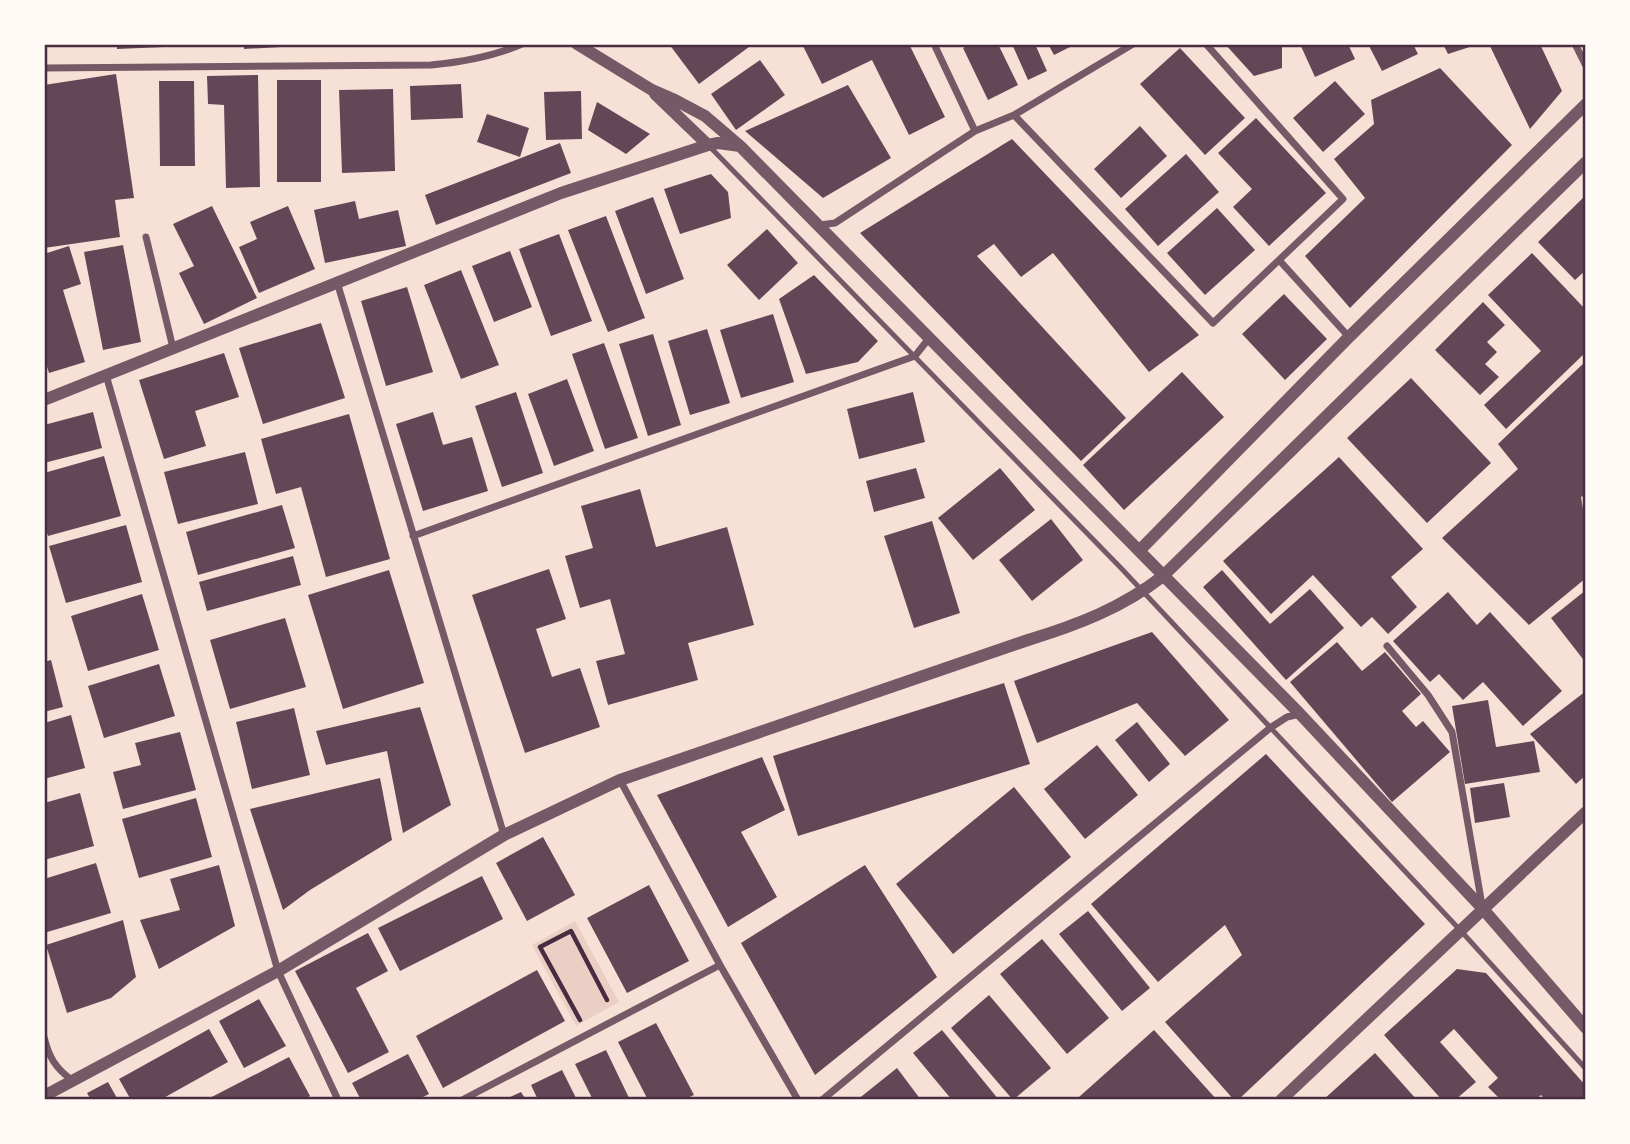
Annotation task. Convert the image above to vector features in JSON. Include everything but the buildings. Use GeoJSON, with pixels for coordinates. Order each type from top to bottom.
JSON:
{"type":"FeatureCollection","features":[{"type":"Feature","properties":{"kind":"street"},"geometry":{"type":"LineString","coordinates":[[44,68],[431,65],[469,61],[522,44]]}},
{"type":"Feature","properties":{"kind":"street"},"geometry":{"type":"LineString","coordinates":[[577,44],[652,90],[705,116],[740,146],[1300,714],[1483,909],[1586,1028]]}},
{"type":"Feature","properties":{"kind":"street"},"geometry":{"type":"LineString","coordinates":[[934,44],[975,131]]}},
{"type":"Feature","properties":{"kind":"street"},"geometry":{"type":"LineString","coordinates":[[820,225],[835,223],[975,131],[1014,115],[1133,44]]}},
{"type":"Feature","properties":{"kind":"street"},"geometry":{"type":"LineString","coordinates":[[1014,115],[1213,323],[1343,199],[1206,44]]}},
{"type":"Feature","properties":{"kind":"street"},"geometry":{"type":"LineString","coordinates":[[1575,44],[1586,66]]}},
{"type":"Feature","properties":{"kind":"street"},"geometry":{"type":"LineString","coordinates":[[652,90],[708,145]]}},
{"type":"Feature","properties":{"kind":"street"},"geometry":{"type":"LineString","coordinates":[[1139,551],[1349,337],[1586,104]]}},
{"type":"Feature","properties":{"kind":"street"},"geometry":{"type":"LineString","coordinates":[[44,400],[561,193],[708,145],[718,143],[740,146]]}},
{"type":"Feature","properties":{"kind":"street"},"geometry":{"type":"LineString","coordinates":[[44,1096],[278,971],[504,835],[621,780],[1078,624],[1143,591],[1163,576],[1586,162]]}},
{"type":"Feature","properties":{"kind":"street"},"geometry":{"type":"LineString","coordinates":[[1572,176],[1586,173]]}},
{"type":"Feature","properties":{"kind":"street"},"geometry":{"type":"LineString","coordinates":[[146,237],[173,348]]}},
{"type":"Feature","properties":{"kind":"street"},"geometry":{"type":"LineString","coordinates":[[1279,260],[1349,337]]}},
{"type":"Feature","properties":{"kind":"street"},"geometry":{"type":"LineString","coordinates":[[337,282],[504,835]]}},
{"type":"Feature","properties":{"kind":"street"},"geometry":{"type":"LineString","coordinates":[[413,536],[915,356],[930,337]]}},
{"type":"Feature","properties":{"kind":"street"},"geometry":{"type":"LineString","coordinates":[[106,375],[278,971],[335,1099]]}},
{"type":"Feature","properties":{"kind":"street"},"geometry":{"type":"LineString","coordinates":[[1387,646],[1429,695],[1452,732],[1483,909]]}},
{"type":"Feature","properties":{"kind":"street"},"geometry":{"type":"LineString","coordinates":[[822,1100],[1270,728],[1279,721],[1300,714]]}},
{"type":"Feature","properties":{"kind":"street"},"geometry":{"type":"LineString","coordinates":[[621,780],[720,965],[798,1100]]}},
{"type":"Feature","properties":{"kind":"street"},"geometry":{"type":"LineString","coordinates":[[1281,1100],[1586,812]]}},
{"type":"Feature","properties":{"kind":"street"},"geometry":{"type":"LineString","coordinates":[[462,1100],[720,965]]}},
{"type":"Feature","properties":{"kind":"street"},"geometry":{"type":"LineString","coordinates":[[44,1037],[49,1056],[56,1067],[72,1080]]}},
{"type":"Feature","properties":{"kind":"lane"},"geometry":{"type":"LineString","coordinates":[[708,145],[1143,591],[1461,931],[1586,1069]]}},
{"type":"Feature","properties":{"kind":"path"},"geometry":{"type":"LineString","coordinates":[[581,1023],[540,947],[570,931],[607,1000]]}},
{"type":"Feature","properties":{"kind":"shaded area"},"geometry":{"type":"Polygon","coordinates":[[[575,921],[619,1002],[576,1026],[532,945],[575,921]]]}}]}
